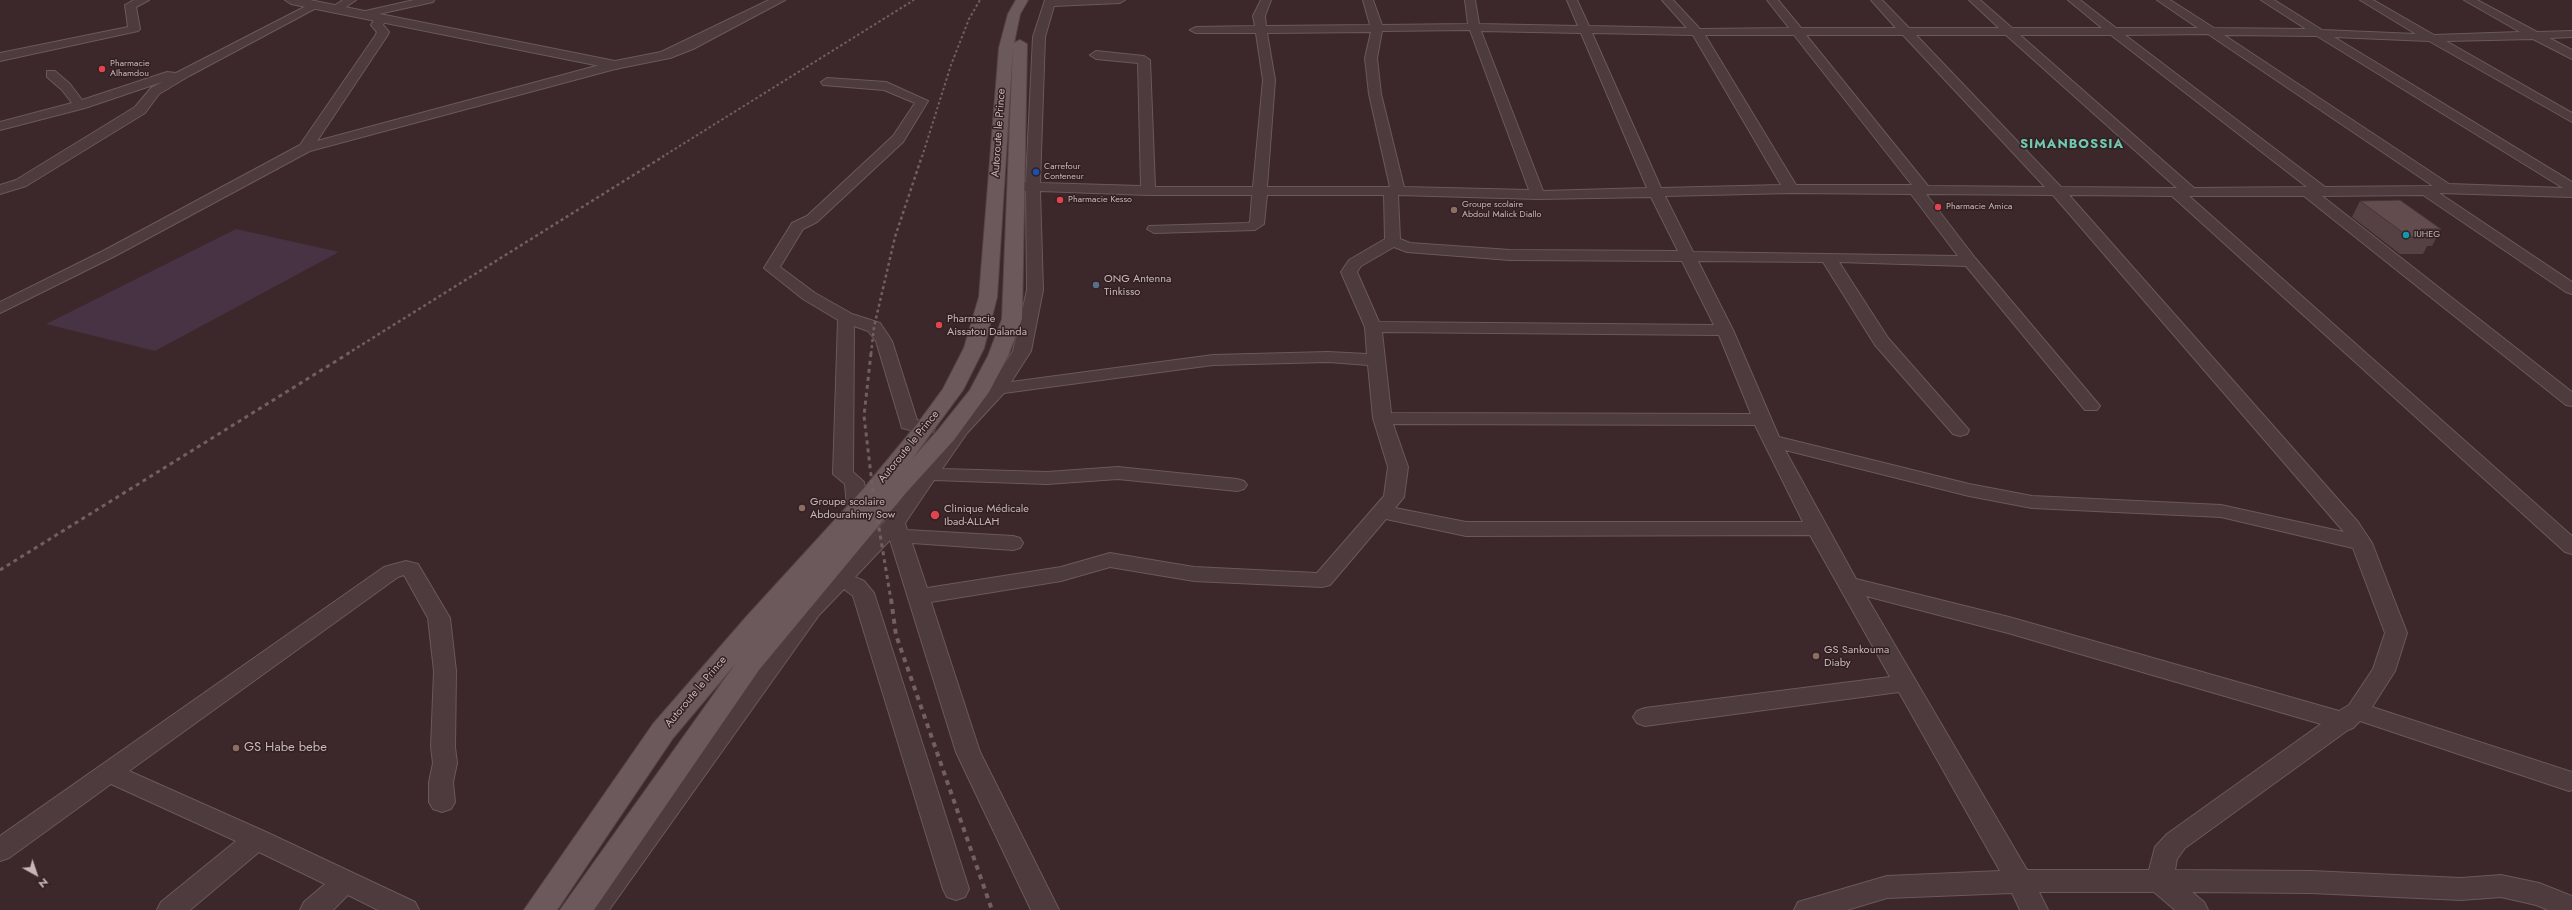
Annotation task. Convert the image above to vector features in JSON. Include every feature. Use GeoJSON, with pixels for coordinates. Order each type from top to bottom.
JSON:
{"type":"FeatureCollection","features":[{"type":"Feature","properties":{"kind":"main road","name":"Autoroute le Prince"},"geometry":{"type":"LineString","coordinates":[[540,910],[663,731],[926,428],[953,390],[974,348],[988,297],[1006,48],[1014,14],[1022,0]]}},
{"type":"Feature","properties":{"kind":"main road","name":"Autoroute le Prince"},"geometry":{"type":"LineString","coordinates":[[576,910],[750,663],[897,489],[989,390],[998,356],[1012,318],[1025,187],[1020,47],[1027,14],[1044,1]]}},
{"type":"Feature","properties":{"kind":"street"},"geometry":{"type":"LineString","coordinates":[[0,57],[134,29],[130,5],[144,0]]}},
{"type":"Feature","properties":{"kind":"street"},"geometry":{"type":"LineString","coordinates":[[291,0],[615,65]]}},
{"type":"Feature","properties":{"kind":"street"},"geometry":{"type":"LineString","coordinates":[[336,9],[351,0]]}},
{"type":"Feature","properties":{"kind":"street"},"geometry":{"type":"LineString","coordinates":[[362,14],[429,0]]}},
{"type":"Feature","properties":{"kind":"street"},"geometry":{"type":"LineString","coordinates":[[0,308],[110,253],[305,148],[615,65],[665,55],[688,46],[779,0]]}},
{"type":"Feature","properties":{"kind":"street"},"geometry":{"type":"LineString","coordinates":[[1044,1],[1120,0]]}},
{"type":"Feature","properties":{"kind":"street"},"geometry":{"type":"LineString","coordinates":[[1154,228],[1250,227],[1257,224],[1269,80],[1260,16],[1266,0]]}},
{"type":"Feature","properties":{"kind":"street"},"geometry":{"type":"LineString","coordinates":[[1368,0],[1376,28],[1371,58],[1375,94],[1395,191],[1393,241]]}},
{"type":"Feature","properties":{"kind":"street"},"geometry":{"type":"LineString","coordinates":[[1470,0],[1474,27],[1538,195]]}},
{"type":"Feature","properties":{"kind":"street"},"geometry":{"type":"LineString","coordinates":[[1572,0],[1655,191],[1725,330],[1771,441],[1816,528],[2020,881],[2034,910]]}},
{"type":"Feature","properties":{"kind":"street"},"geometry":{"type":"LineString","coordinates":[[1667,0],[1697,32],[1791,189]]}},
{"type":"Feature","properties":{"kind":"street"},"geometry":{"type":"LineString","coordinates":[[1772,0],[1799,32],[1918,189],[1970,262],[2091,406]]}},
{"type":"Feature","properties":{"kind":"street"},"geometry":{"type":"LineString","coordinates":[[1876,0],[2056,190],[2336,509],[2362,543],[2396,633],[2384,671],[2351,716],[2176,841],[2164,855],[2160,881]]}},
{"type":"Feature","properties":{"kind":"street"},"geometry":{"type":"LineString","coordinates":[[1974,0],[2572,547]]}},
{"type":"Feature","properties":{"kind":"street"},"geometry":{"type":"LineString","coordinates":[[2074,0],[2572,401]]}},
{"type":"Feature","properties":{"kind":"street"},"geometry":{"type":"LineString","coordinates":[[2162,0],[2212,31],[2446,188]]}},
{"type":"Feature","properties":{"kind":"street"},"geometry":{"type":"LineString","coordinates":[[2266,0],[2320,32],[2568,191],[2572,200]]}},
{"type":"Feature","properties":{"kind":"street"},"geometry":{"type":"LineString","coordinates":[[2365,0],[2572,118]]}},
{"type":"Feature","properties":{"kind":"street"},"geometry":{"type":"LineString","coordinates":[[2469,0],[2572,55]]}},
{"type":"Feature","properties":{"kind":"street"},"geometry":{"type":"LineString","coordinates":[[0,190],[21,183],[140,110],[155,91],[185,73],[314,5]]}},
{"type":"Feature","properties":{"kind":"street"},"geometry":{"type":"LineString","coordinates":[[305,148],[381,36],[383,32],[377,25],[380,18]]}},
{"type":"Feature","properties":{"kind":"street"},"geometry":{"type":"LineString","coordinates":[[1196,30],[1261,31],[1474,27],[1584,28],[1697,32],[2113,30],[2320,32],[2433,38],[2537,37],[2572,34]]}},
{"type":"Feature","properties":{"kind":"street"},"geometry":{"type":"LineString","coordinates":[[1096,55],[1144,60],[1148,191]]}},
{"type":"Feature","properties":{"kind":"street"},"geometry":{"type":"LineString","coordinates":[[0,126],[80,105],[160,77],[185,73]]}},
{"type":"Feature","properties":{"kind":"street"},"geometry":{"type":"LineString","coordinates":[[51,74],[66,87],[80,105]]}},
{"type":"Feature","properties":{"kind":"street"},"geometry":{"type":"LineString","coordinates":[[826,82],[886,86],[922,101],[898,139],[812,219],[797,226],[772,268],[809,296],[846,318],[874,327],[884,341],[909,424],[926,428]]}},
{"type":"Feature","properties":{"kind":"street"},"geometry":{"type":"LineString","coordinates":[[1025,187],[1148,191],[1395,191],[1538,195],[1655,191],[1791,189],[2314,192],[2426,191],[2446,188],[2568,191]]}},
{"type":"Feature","properties":{"kind":"street"},"geometry":{"type":"LineString","coordinates":[[2426,191],[2572,289]]}},
{"type":"Feature","properties":{"kind":"street"},"geometry":{"type":"LineString","coordinates":[[1393,241],[1407,247],[1510,255],[1828,257],[1970,262]]}},
{"type":"Feature","properties":{"kind":"street"},"geometry":{"type":"LineString","coordinates":[[918,597],[1061,574],[1110,560],[1194,574],[1322,580],[1383,512],[1394,497],[1398,467],[1382,418],[1373,328],[1349,272],[1355,263],[1393,241]]}},
{"type":"Feature","properties":{"kind":"street"},"geometry":{"type":"LineString","coordinates":[[1828,257],[1881,341],[1960,430]]}},
{"type":"Feature","properties":{"kind":"street"},"geometry":{"type":"LineString","coordinates":[[846,318],[843,474],[854,482],[857,508]]}},
{"type":"Feature","properties":{"kind":"street"},"geometry":{"type":"LineString","coordinates":[[1373,328],[1725,330]]}},
{"type":"Feature","properties":{"kind":"street"},"geometry":{"type":"LineString","coordinates":[[594,910],[811,610],[839,579],[898,530],[929,474],[989,390],[1213,360],[1328,357],[1376,360]]}},
{"type":"Feature","properties":{"kind":"street"},"geometry":{"type":"LineString","coordinates":[[1382,418],[1761,420]]}},
{"type":"Feature","properties":{"kind":"street"},"geometry":{"type":"LineString","coordinates":[[1771,441],[1969,490],[2032,502],[2221,511],[2362,543]]}},
{"type":"Feature","properties":{"kind":"street"},"geometry":{"type":"LineString","coordinates":[[929,474],[1048,478],[1118,473],[1237,485]]}},
{"type":"Feature","properties":{"kind":"street"},"geometry":{"type":"LineString","coordinates":[[897,489],[898,530],[968,752],[1045,910]]}},
{"type":"Feature","properties":{"kind":"street"},"geometry":{"type":"LineString","coordinates":[[1383,512],[1466,529],[1816,528]]}},
{"type":"Feature","properties":{"kind":"street"},"geometry":{"type":"LineString","coordinates":[[898,530],[921,536],[1013,543]]}},
{"type":"Feature","properties":{"kind":"street"},"geometry":{"type":"LineString","coordinates":[[0,850],[391,572],[406,568],[411,569],[439,618],[445,671],[443,747],[445,763],[441,782],[442,802]]}},
{"type":"Feature","properties":{"kind":"street"},"geometry":{"type":"LineString","coordinates":[[839,579],[856,586],[863,593],[956,889]]}},
{"type":"Feature","properties":{"kind":"street"},"geometry":{"type":"LineString","coordinates":[[1850,585],[2009,625],[2351,716],[2569,782]]}},
{"type":"Feature","properties":{"kind":"street"},"geometry":{"type":"LineString","coordinates":[[1644,717],[1905,683]]}},
{"type":"Feature","properties":{"kind":"street"},"geometry":{"type":"LineString","coordinates":[[109,773],[257,839],[405,910]]}},
{"type":"Feature","properties":{"kind":"street"},"geometry":{"type":"LineString","coordinates":[[171,910],[257,839]]}},
{"type":"Feature","properties":{"kind":"street"},"geometry":{"type":"LineString","coordinates":[[1808,910],[1887,887],[2020,881],[2311,882],[2461,889],[2501,886],[2539,894],[2572,908]]}},
{"type":"Feature","properties":{"kind":"street"},"geometry":{"type":"LineString","coordinates":[[2160,881],[2194,910]]}},
{"type":"Feature","properties":{"kind":"street"},"geometry":{"type":"LineString","coordinates":[[314,910],[345,882]]}},
{"type":"Feature","properties":{"kind":"shaded area"},"geometry":{"type":"Polygon","coordinates":[[[236,229],[339,252],[155,351],[46,324],[236,229]]]}},
{"type":"Feature","properties":{"kind":"building"},"geometry":{"type":"Polygon","coordinates":[[[2400,200],[2441,229],[2421,229],[2432,237],[2409,237],[2360,201],[2400,200]]]}},
{"type":"Feature","properties":{"kind":"railway"},"geometry":{"type":"LineString","coordinates":[[662,157],[914,0]]}},
{"type":"Feature","properties":{"kind":"railway"},"geometry":{"type":"LineString","coordinates":[[922,157],[951,65],[969,19],[980,0]]}},
{"type":"Feature","properties":{"kind":"railway"},"geometry":{"type":"LineString","coordinates":[[347,354],[664,156]]}},
{"type":"Feature","properties":{"kind":"railway"},"geometry":{"type":"LineString","coordinates":[[871,354],[874,327],[895,237],[922,156]]}},
{"type":"Feature","properties":{"kind":"railway"},"geometry":{"type":"LineString","coordinates":[[0,570],[349,353]]}},
{"type":"Feature","properties":{"kind":"railway"},"geometry":{"type":"LineString","coordinates":[[871,353],[864,416],[873,492],[891,600]]}},
{"type":"Feature","properties":{"kind":"railway"},"geometry":{"type":"LineString","coordinates":[[891,599],[896,635],[992,910]]}},
{"type":"Feature","properties":{"kind":"place","name":"Pharmacie Alhamdou"},"geometry":{"type":"Point","coordinates":[102,69]}},
{"type":"Feature","properties":{"kind":"place","name":"Carrefour Conteneur"},"geometry":{"type":"Point","coordinates":[1036,172]}},
{"type":"Feature","properties":{"kind":"place","name":"Pharmacie Kesso"},"geometry":{"type":"Point","coordinates":[1060,200]}},
{"type":"Feature","properties":{"kind":"place","name":"Pharmacie Amica"},"geometry":{"type":"Point","coordinates":[1938,207]}},
{"type":"Feature","properties":{"kind":"place","name":"Groupe scolaire Abdoul Malick Diallo"},"geometry":{"type":"Point","coordinates":[1454,210]}},
{"type":"Feature","properties":{"kind":"place","name":"IUHEG"},"geometry":{"type":"Point","coordinates":[2406,235]}},
{"type":"Feature","properties":{"kind":"place","name":"ONG Antenna Tinkisso"},"geometry":{"type":"Point","coordinates":[1096,285]}},
{"type":"Feature","properties":{"kind":"place","name":"Pharmacie Aissatou Dalanda"},"geometry":{"type":"Point","coordinates":[939,325]}},
{"type":"Feature","properties":{"kind":"place","name":"Groupe scolaire Abdourahimy Sow"},"geometry":{"type":"Point","coordinates":[802,508]}},
{"type":"Feature","properties":{"kind":"place","name":"Clinique Médicale Ibad-ALLAH"},"geometry":{"type":"Point","coordinates":[935,515]}},
{"type":"Feature","properties":{"kind":"place","name":"GS Sankouma Diaby"},"geometry":{"type":"Point","coordinates":[1816,656]}},
{"type":"Feature","properties":{"kind":"place","name":"GS Habe bebe"},"geometry":{"type":"Point","coordinates":[236,748]}},
{"type":"Feature","properties":{"kind":"district","name":"SIMANBOSSIA"},"geometry":{"type":"Point","coordinates":[2072,145]}}]}
